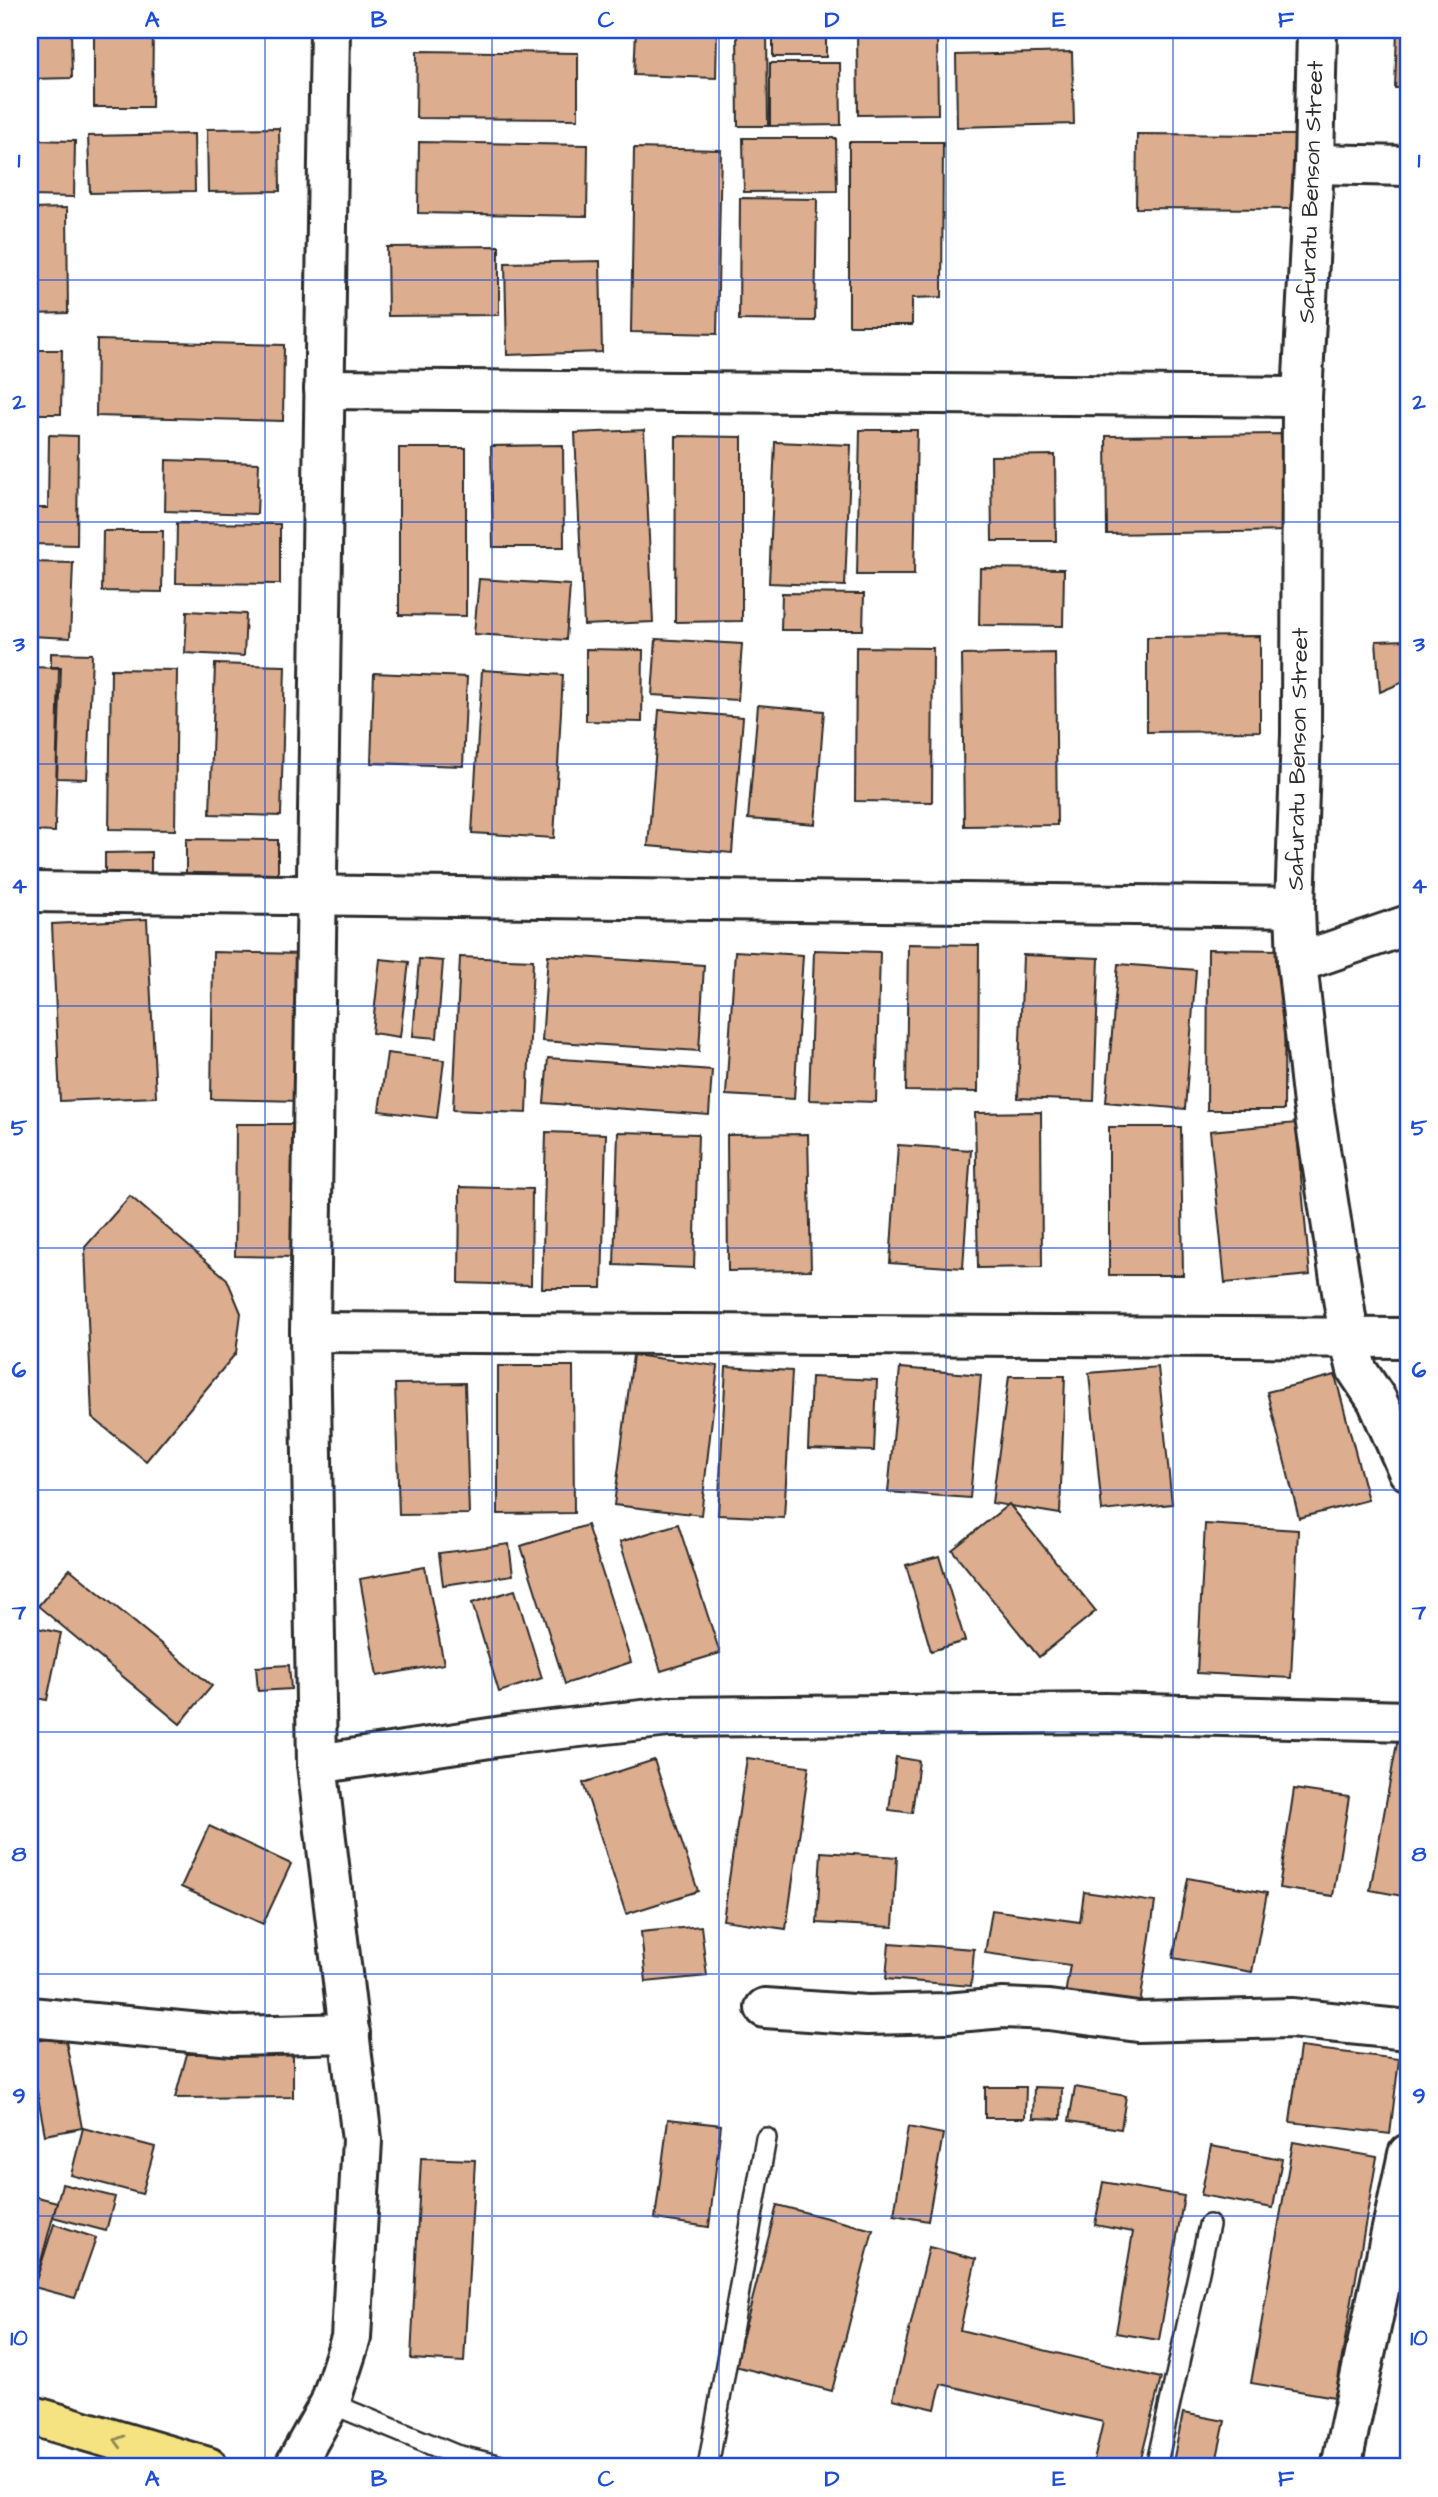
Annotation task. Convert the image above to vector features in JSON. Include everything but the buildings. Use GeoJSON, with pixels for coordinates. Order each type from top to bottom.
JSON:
{"type":"FeatureCollection","features":[{"type":"Feature","properties":{"kind":"highway"},"geometry":{"type":"LineString","coordinates":[[30,2416],[208,2467]]}},
{"type":"Feature","properties":{"kind":"street"},"geometry":{"type":"LineString","coordinates":[[294,2467],[330,2403],[351,2338],[362,2140],[317,1764],[310,1332],[330,30]]}},
{"type":"Feature","properties":{"kind":"street","name":"Safuratu Benson Street"},"geometry":{"type":"LineString","coordinates":[[1317,30],[1314,164],[1302,397],[1301,734],[1295,907],[1297,963],[1312,1104],[1349,1337],[1357,1370],[1377,1400],[1408,1471]]}},
{"type":"Feature","properties":{"kind":"street"},"geometry":{"type":"LineString","coordinates":[[1314,164],[1408,166]]}},
{"type":"Feature","properties":{"kind":"street"},"geometry":{"type":"LineString","coordinates":[[324,389],[1302,397]]}},
{"type":"Feature","properties":{"kind":"street"},"geometry":{"type":"LineString","coordinates":[[30,892],[1295,907]]}},
{"type":"Feature","properties":{"kind":"street"},"geometry":{"type":"LineString","coordinates":[[1297,963],[1408,925]]}},
{"type":"Feature","properties":{"kind":"street"},"geometry":{"type":"LineString","coordinates":[[310,1332],[1408,1338]]}},
{"type":"Feature","properties":{"kind":"street"},"geometry":{"type":"LineString","coordinates":[[317,1764],[516,1734],[669,1717],[1106,1713],[1408,1721]]}},
{"type":"Feature","properties":{"kind":"street"},"geometry":{"type":"LineString","coordinates":[[765,2008],[867,2015],[946,2014],[1003,2008],[1049,2010],[1138,2022],[1291,2018],[1408,2030]]}},
{"type":"Feature","properties":{"kind":"street"},"geometry":{"type":"LineString","coordinates":[[30,2017],[233,2036],[350,2033]]}},
{"type":"Feature","properties":{"kind":"street"},"geometry":{"type":"LineString","coordinates":[[1341,2467],[1408,2154]]}},
{"type":"Feature","properties":{"kind":"lane"},"geometry":{"type":"LineString","coordinates":[[708,2467],[766,2138]]}},
{"type":"Feature","properties":{"kind":"lane"},"geometry":{"type":"LineString","coordinates":[[1156,2467],[1209,2225]]}},
{"type":"Feature","properties":{"kind":"lane"},"geometry":{"type":"LineString","coordinates":[[330,2403],[456,2455],[505,2467]]}}]}
